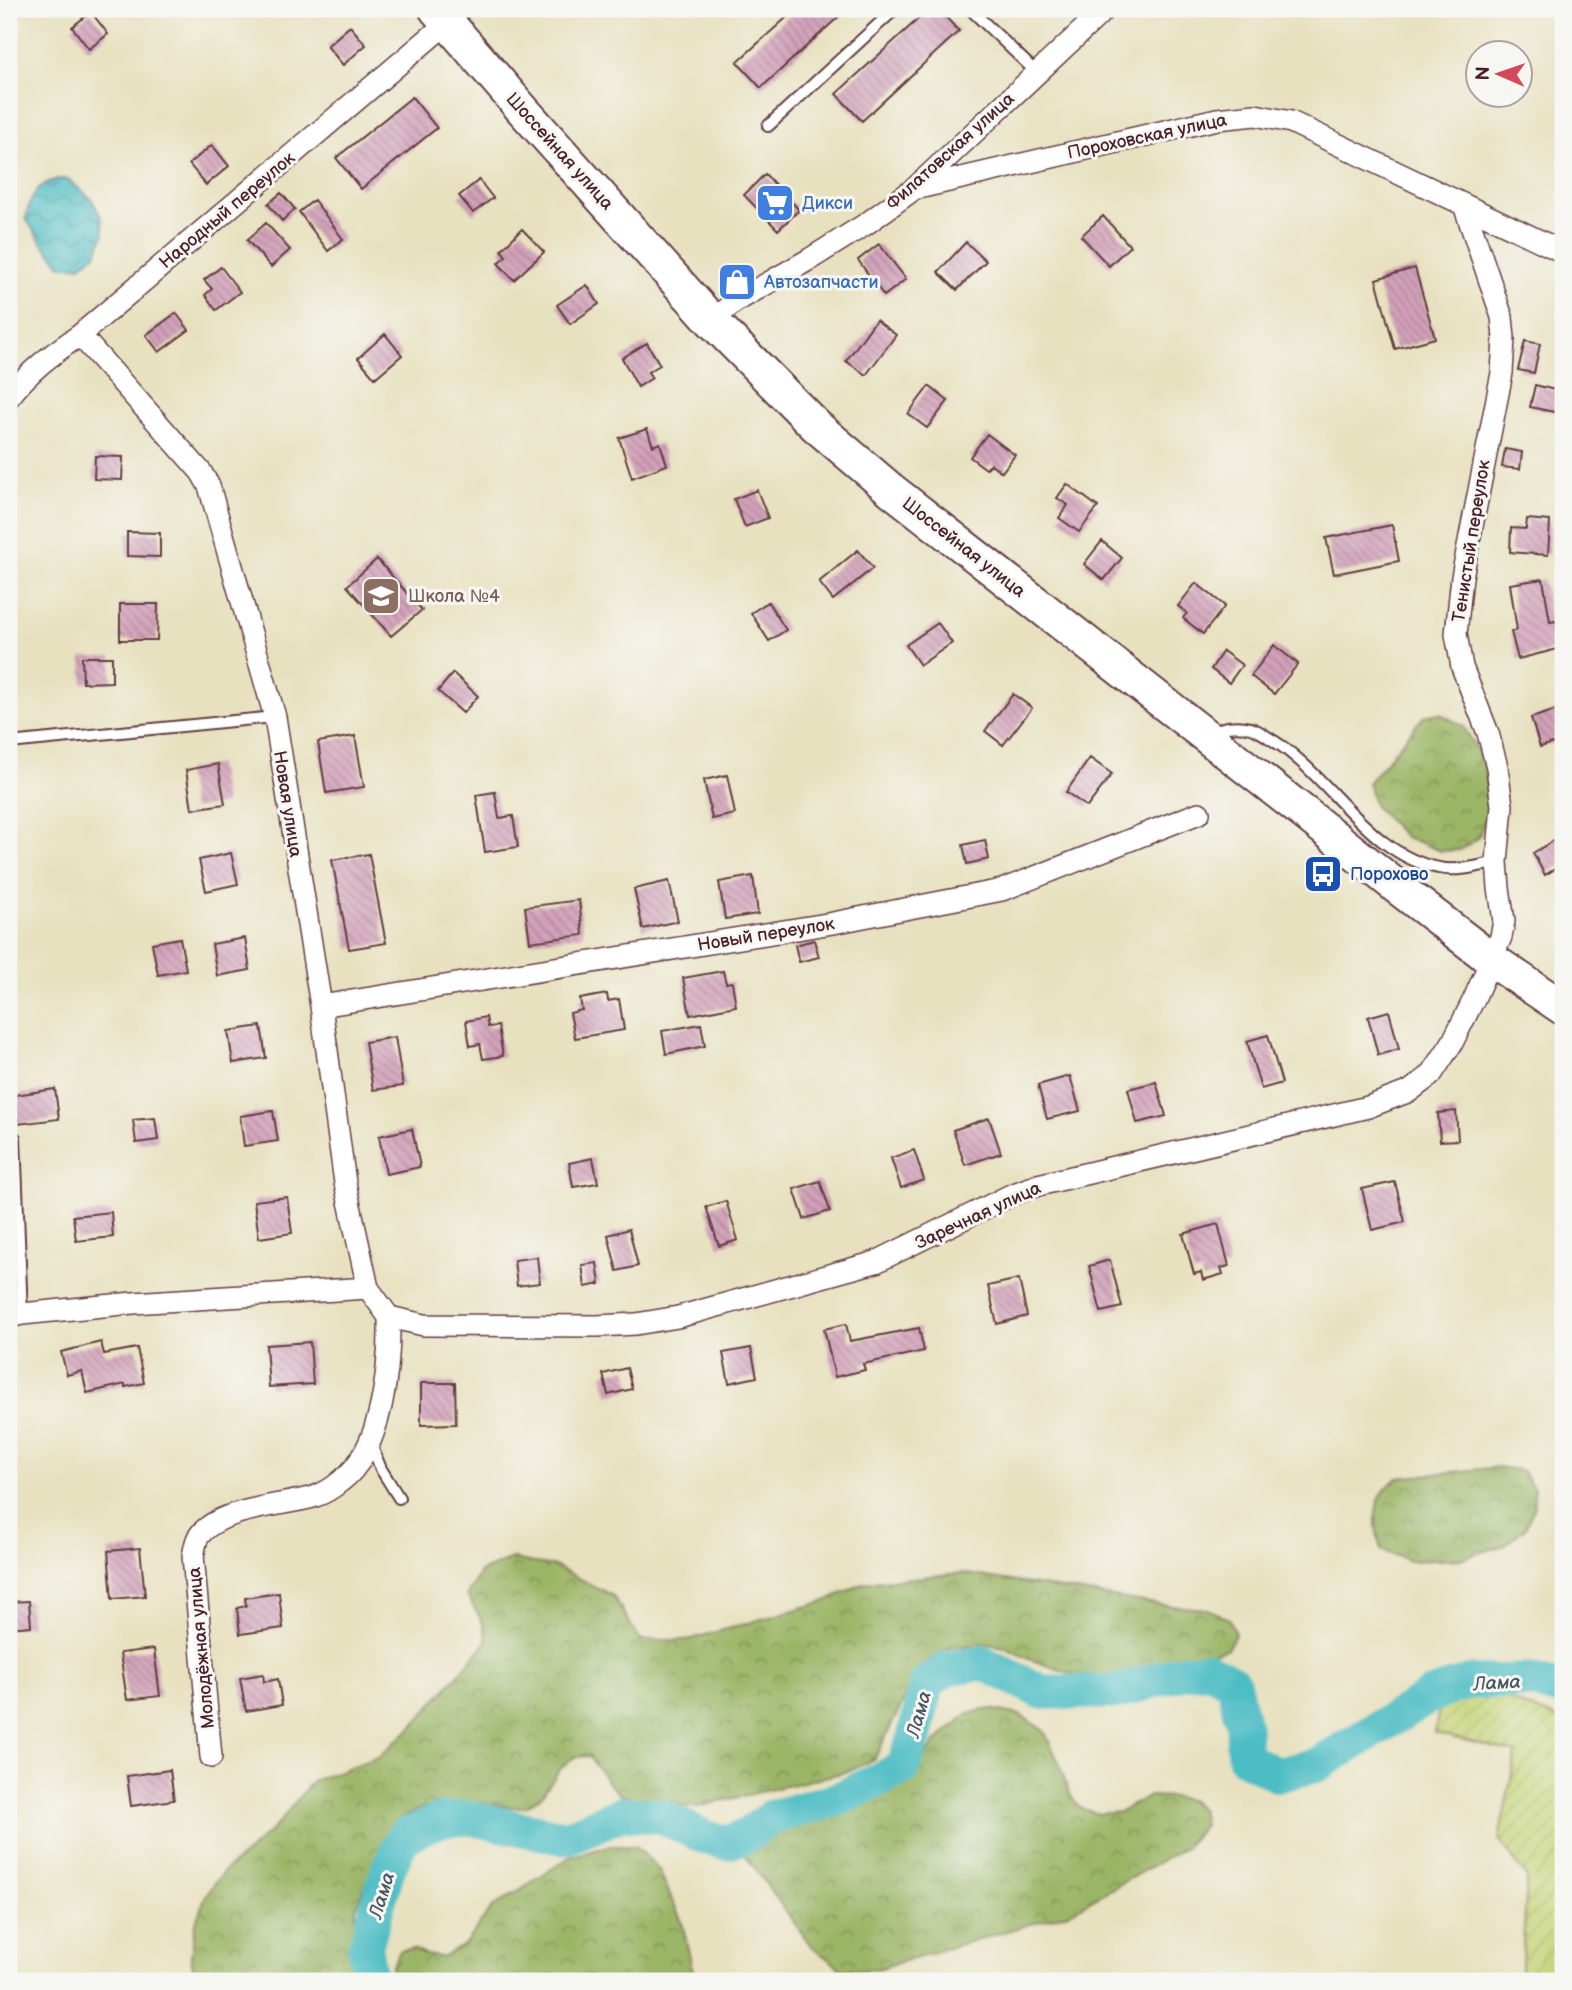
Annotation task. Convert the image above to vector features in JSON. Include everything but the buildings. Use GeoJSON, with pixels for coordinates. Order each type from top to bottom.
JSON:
{"type":"FeatureCollection","features":[{"type":"Feature","properties":{"kind":"main road","name":"Шоссейная улица"},"geometry":{"type":"LineString","coordinates":[[441,16],[712,321],[816,426],[890,489],[1492,960],[1563,1008]]}},
{"type":"Feature","properties":{"kind":"street","name":"Филатовская улица"},"geometry":{"type":"LineString","coordinates":[[712,321],[733,303],[866,225],[914,189],[1105,9]]}},
{"type":"Feature","properties":{"kind":"street","name":"Народный переулок"},"geometry":{"type":"LineString","coordinates":[[9,397],[25,377],[80,335],[441,16]]}},
{"type":"Feature","properties":{"kind":"street","name":"Пороховская улица"},"geometry":{"type":"LineString","coordinates":[[914,189],[1217,119],[1255,116],[1291,122],[1563,252]]}},
{"type":"Feature","properties":{"kind":"street","name":"Тенистый переулок"},"geometry":{"type":"LineString","coordinates":[[1464,205],[1502,317],[1504,338],[1502,373],[1462,577],[1456,634],[1462,667],[1488,733],[1497,767],[1502,806],[1497,862],[1504,921],[1492,960]]}},
{"type":"Feature","properties":{"kind":"street","name":"Новая улица"},"geometry":{"type":"LineString","coordinates":[[80,335],[201,472],[209,486],[275,717],[321,1006],[345,1182],[368,1288],[389,1317]]}},
{"type":"Feature","properties":{"kind":"street","name":"Новый переулок"},"geometry":{"type":"LineString","coordinates":[[321,1006],[833,923],[989,893],[1199,813]]}},
{"type":"Feature","properties":{"kind":"street","name":"Заречная улица"},"geometry":{"type":"LineString","coordinates":[[389,1317],[424,1325],[597,1326],[636,1324],[678,1317],[876,1262],[1012,1195],[1038,1185],[1368,1107],[1410,1091],[1431,1075],[1452,1043],[1492,960]]}},
{"type":"Feature","properties":{"kind":"street"},"geometry":{"type":"LineString","coordinates":[[15,1316],[133,1303],[368,1288]]}},
{"type":"Feature","properties":{"kind":"street","name":"Молодёжная улица"},"geometry":{"type":"LineString","coordinates":[[211,1757],[193,1556],[197,1538],[208,1526],[225,1518],[317,1496],[343,1480],[362,1459],[376,1425],[386,1383],[390,1350],[389,1317]]}},
{"type":"Feature","properties":{"kind":"lane"},"geometry":{"type":"LineString","coordinates":[[768,127],[895,9]]}},
{"type":"Feature","properties":{"kind":"lane"},"geometry":{"type":"LineString","coordinates":[[970,9],[1037,73]]}},
{"type":"Feature","properties":{"kind":"lane"},"geometry":{"type":"LineString","coordinates":[[9,743],[275,717]]}},
{"type":"Feature","properties":{"kind":"lane"},"geometry":{"type":"LineString","coordinates":[[1204,734],[1228,726],[1253,728],[1289,751],[1383,841],[1412,859],[1440,869],[1475,867],[1497,862]]}},
{"type":"Feature","properties":{"kind":"lane"},"geometry":{"type":"LineString","coordinates":[[15,1138],[15,1316]]}},
{"type":"Feature","properties":{"kind":"lane"},"geometry":{"type":"LineString","coordinates":[[370,1441],[399,1498]]}},
{"type":"Feature","properties":{"kind":"green space"},"geometry":{"type":"Polygon","coordinates":[[[1439,713],[1463,726],[1484,760],[1489,811],[1478,838],[1460,850],[1441,851],[1405,837],[1375,807],[1368,783],[1424,716],[1439,713]]]}},
{"type":"Feature","properties":{"kind":"green space"},"geometry":{"type":"Polygon","coordinates":[[[1499,1467],[1522,1471],[1534,1489],[1534,1508],[1525,1528],[1505,1545],[1459,1559],[1410,1561],[1381,1550],[1376,1529],[1376,1510],[1383,1493],[1398,1478],[1499,1467]]]}},
{"type":"Feature","properties":{"kind":"green space"},"geometry":{"type":"Polygon","coordinates":[[[512,1559],[557,1567],[613,1596],[640,1640],[688,1640],[826,1601],[864,1583],[961,1573],[1170,1606],[1207,1609],[1230,1619],[1235,1635],[1227,1649],[1126,1675],[1097,1678],[1069,1673],[1002,1646],[979,1644],[946,1649],[921,1666],[875,1758],[850,1771],[696,1807],[656,1805],[620,1795],[589,1756],[574,1757],[559,1770],[542,1795],[526,1807],[478,1802],[421,1808],[402,1818],[380,1851],[356,1908],[353,1981],[195,1981],[191,1956],[196,1922],[206,1895],[224,1871],[278,1824],[312,1781],[378,1757],[411,1728],[487,1642],[484,1625],[467,1595],[480,1572],[512,1559]]]}},
{"type":"Feature","properties":{"kind":"green space"},"geometry":{"type":"Polygon","coordinates":[[[1457,1696],[1503,1697],[1563,1721],[1563,1981],[1521,1981],[1527,1878],[1499,1839],[1516,1753],[1435,1733],[1439,1708],[1457,1696]]]}},
{"type":"Feature","properties":{"kind":"green space"},"geometry":{"type":"Polygon","coordinates":[[[991,1709],[1020,1715],[1044,1731],[1060,1765],[1069,1793],[1080,1808],[1099,1814],[1120,1812],[1149,1796],[1175,1797],[1192,1801],[1201,1810],[1204,1825],[1184,1848],[1068,1913],[873,1970],[842,1969],[812,1947],[743,1852],[750,1843],[773,1829],[815,1818],[896,1786],[921,1764],[935,1742],[969,1713],[991,1709]]]}},
{"type":"Feature","properties":{"kind":"green space"},"geometry":{"type":"Polygon","coordinates":[[[610,1846],[636,1846],[659,1870],[682,1922],[695,1981],[393,1981],[391,1968],[400,1951],[414,1949],[426,1955],[441,1957],[463,1946],[492,1908],[570,1857],[610,1846]]]}},
{"type":"Feature","properties":{"kind":"water"},"geometry":{"type":"Polygon","coordinates":[[[58,179],[68,179],[92,200],[101,217],[104,233],[96,254],[80,266],[62,266],[26,219],[29,204],[39,188],[58,179]]]}},
{"type":"Feature","properties":{"kind":"waterway","name":"Лама"},"geometry":{"type":"LineString","coordinates":[[370,1981],[365,1948],[388,1869],[404,1836],[440,1820],[470,1818],[566,1838],[620,1814],[660,1816],[705,1837],[726,1843],[746,1836],[772,1817],[839,1799],[903,1768],[914,1738],[927,1683],[948,1668],[983,1663],[1042,1692],[1118,1692],[1181,1672],[1208,1669],[1233,1682],[1243,1726],[1244,1757],[1277,1775],[1317,1765],[1432,1695],[1468,1682],[1531,1681],[1563,1690]]}},
{"type":"Feature","properties":{"kind":"place","name":"Дикси"},"geometry":{"type":"Point","coordinates":[775,203]}},
{"type":"Feature","properties":{"kind":"place","name":"Автозапчасти"},"geometry":{"type":"Point","coordinates":[737,282]}},
{"type":"Feature","properties":{"kind":"place","name":"Школа №4"},"geometry":{"type":"Point","coordinates":[381,596]}},
{"type":"Feature","properties":{"kind":"place","name":"Порохово"},"geometry":{"type":"Point","coordinates":[1323,874]}}]}
